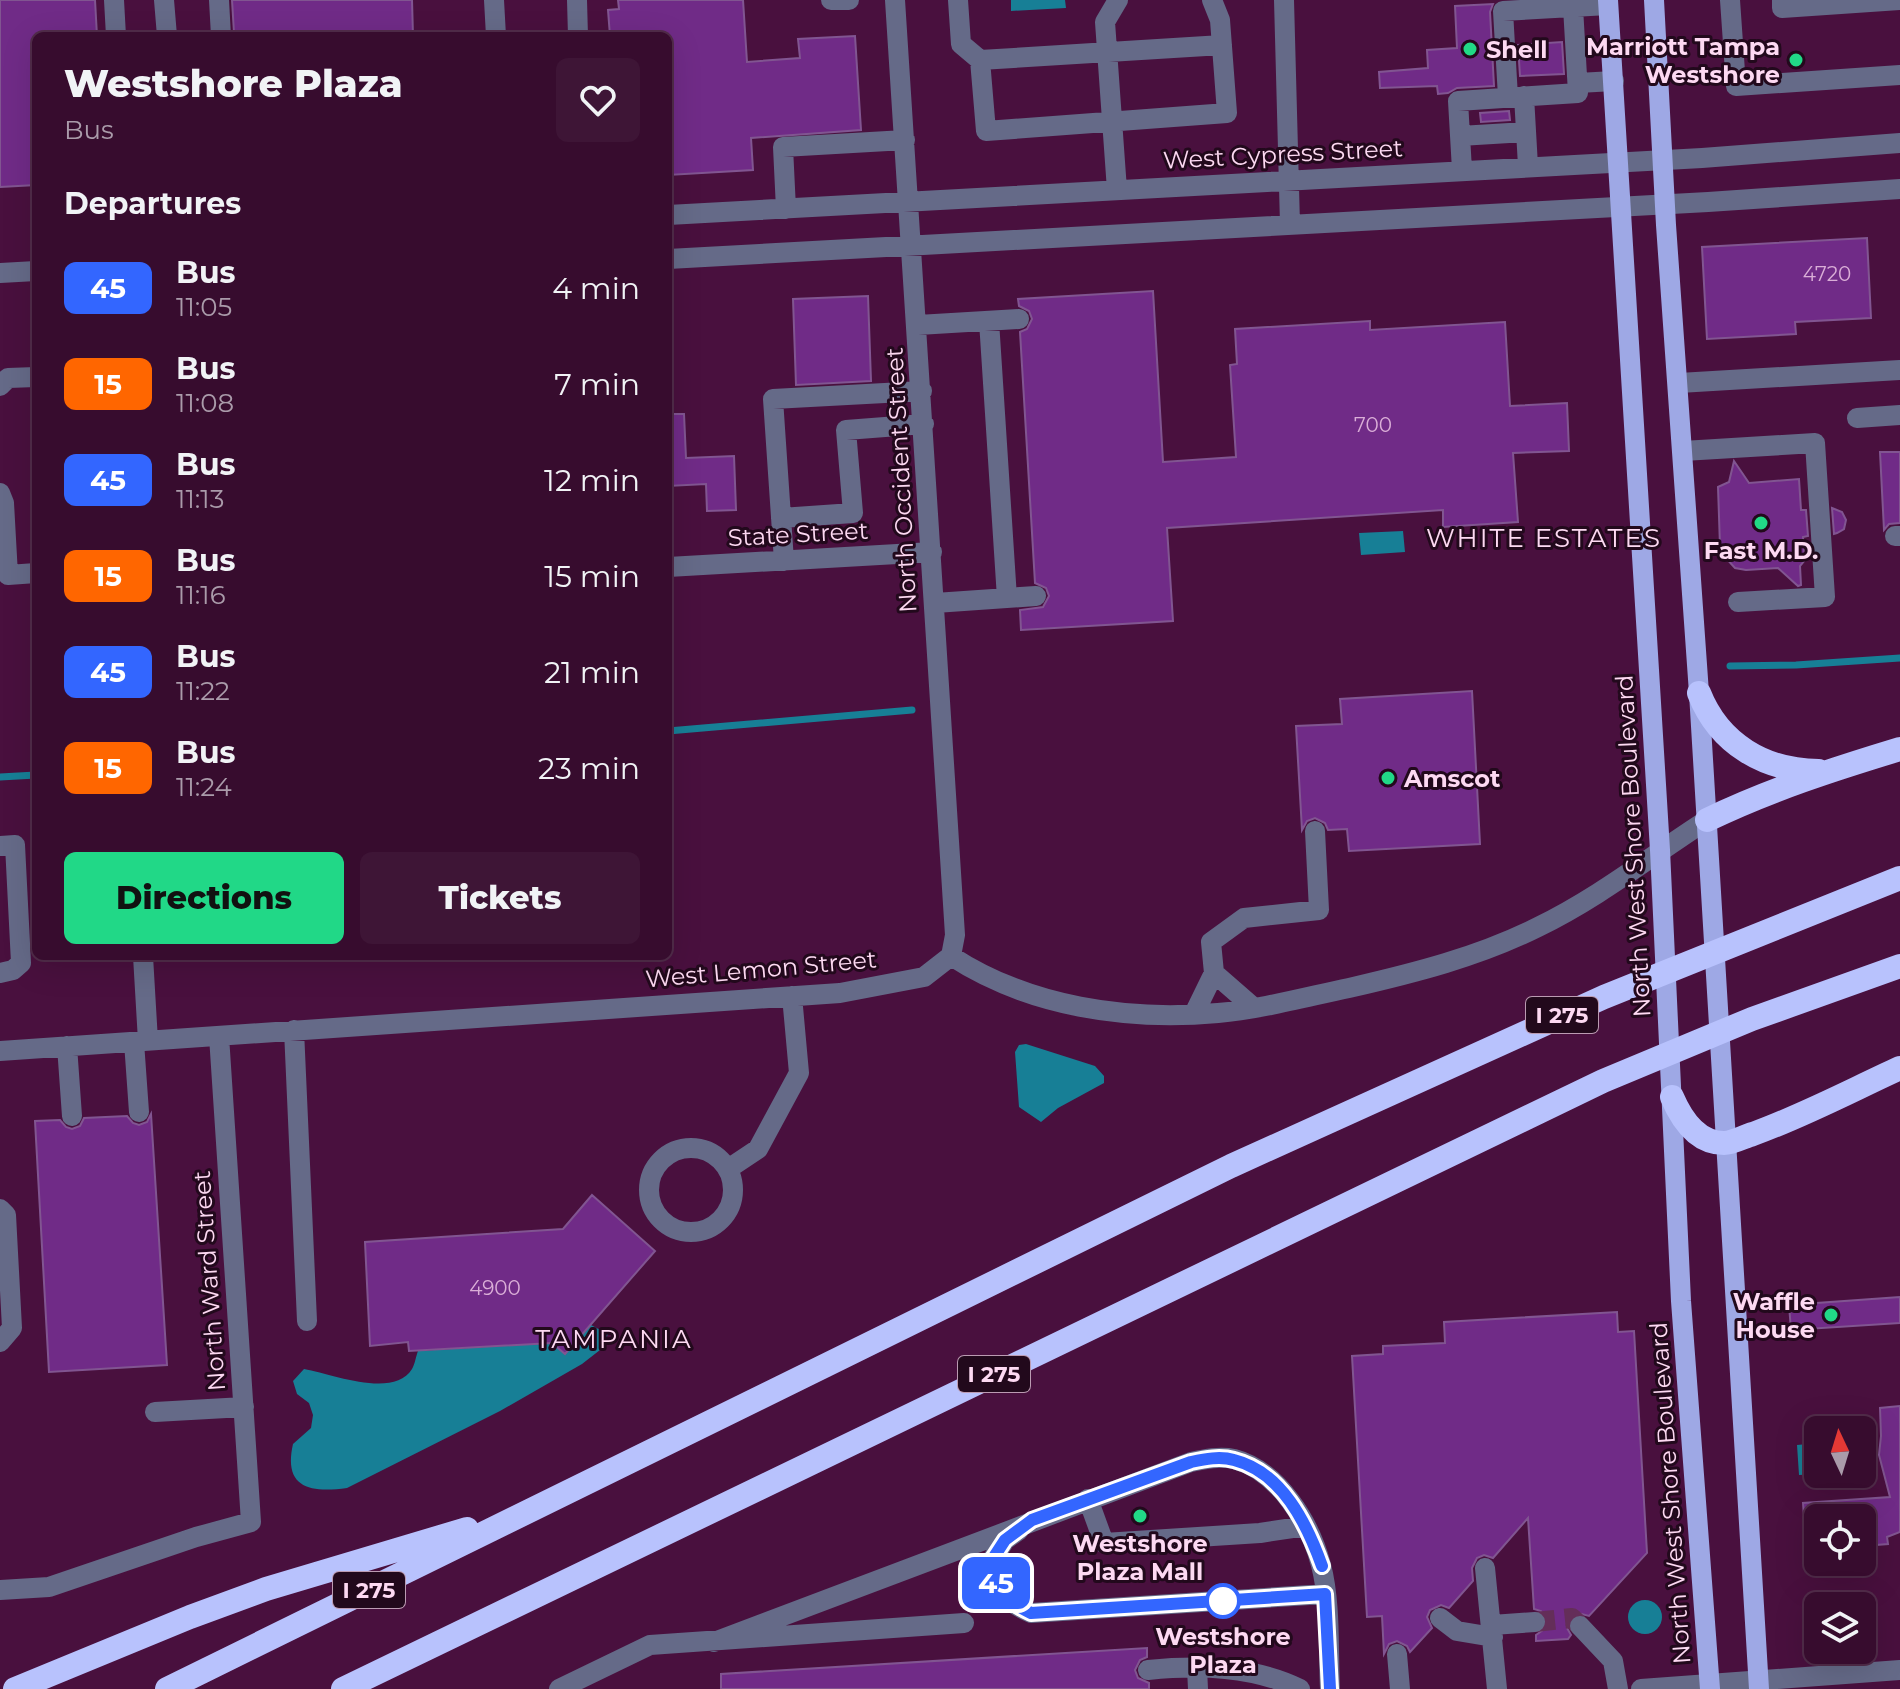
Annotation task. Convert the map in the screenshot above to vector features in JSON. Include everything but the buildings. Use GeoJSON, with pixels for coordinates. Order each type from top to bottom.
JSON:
{"type":"FeatureCollection","features":[{"type":"Feature","properties":{"kind":"highway"},"geometry":{"type":"LineString","coordinates":[[1699,693],[1715,724],[1742,750],[1785,768],[1825,771]]}},
{"type":"Feature","properties":{"kind":"highway"},"geometry":{"type":"LineString","coordinates":[[1707,820],[1741,803],[1825,771],[1900,749]]}},
{"type":"Feature","properties":{"kind":"highway","name":"I 275"},"geometry":{"type":"LineString","coordinates":[[167,1689],[1231,1166],[1604,997],[1900,878]]}},
{"type":"Feature","properties":{"kind":"highway","name":"I 275"},"geometry":{"type":"LineString","coordinates":[[343,1689],[1603,1081],[1793,1004],[1900,966]]}},
{"type":"Feature","properties":{"kind":"highway"},"geometry":{"type":"LineString","coordinates":[[1672,1097],[1690,1128],[1707,1139],[1725,1143],[1766,1129],[1900,1068]]}},
{"type":"Feature","properties":{"kind":"highway"},"geometry":{"type":"LineString","coordinates":[[15,1689],[266,1589],[462,1531],[571,1490]]}},
{"type":"Feature","properties":{"kind":"main road"},"geometry":{"type":"LineString","coordinates":[[1654,0],[1758,1684]]}},
{"type":"Feature","properties":{"kind":"main road","name":"North West Shore Boulevard"},"geometry":{"type":"LineString","coordinates":[[1608,2],[1660,850],[1681,1301],[1710,1686]]}},
{"type":"Feature","properties":{"kind":"street"},"geometry":{"type":"LineString","coordinates":[[114,0],[116,32]]}},
{"type":"Feature","properties":{"kind":"street"},"geometry":{"type":"LineString","coordinates":[[164,0],[167,32]]}},
{"type":"Feature","properties":{"kind":"street"},"geometry":{"type":"LineString","coordinates":[[219,0],[221,32]]}},
{"type":"Feature","properties":{"kind":"street"},"geometry":{"type":"LineString","coordinates":[[494,0],[496,32]]}},
{"type":"Feature","properties":{"kind":"street"},"geometry":{"type":"LineString","coordinates":[[577,0],[578,32]]}},
{"type":"Feature","properties":{"kind":"street"},"geometry":{"type":"LineString","coordinates":[[831,0],[849,0]]}},
{"type":"Feature","properties":{"kind":"street","name":"North Occident Street"},"geometry":{"type":"LineString","coordinates":[[895,0],[955,935],[951,956]]}},
{"type":"Feature","properties":{"kind":"street"},"geometry":{"type":"LineString","coordinates":[[958,0],[961,44],[980,60],[1222,45]]}},
{"type":"Feature","properties":{"kind":"street"},"geometry":{"type":"LineString","coordinates":[[1117,190],[1105,22],[1118,0]]}},
{"type":"Feature","properties":{"kind":"street"},"geometry":{"type":"LineString","coordinates":[[980,60],[986,131],[1112,124],[1227,113],[1220,20],[1212,0]]}},
{"type":"Feature","properties":{"kind":"street"},"geometry":{"type":"LineString","coordinates":[[1284,0],[1290,224]]}},
{"type":"Feature","properties":{"kind":"street"},"geometry":{"type":"LineString","coordinates":[[1730,0],[1736,86],[1900,75]]}},
{"type":"Feature","properties":{"kind":"street"},"geometry":{"type":"LineString","coordinates":[[1782,0],[1782,8],[1900,0]]}},
{"type":"Feature","properties":{"kind":"street"},"geometry":{"type":"LineString","coordinates":[[1528,166],[1526,132],[1516,97],[1503,11],[1608,2]]}},
{"type":"Feature","properties":{"kind":"street"},"geometry":{"type":"LineString","coordinates":[[1462,170],[1458,101],[1578,93],[1573,7]]}},
{"type":"Feature","properties":{"kind":"street"},"geometry":{"type":"LineString","coordinates":[[1578,83],[1614,81]]}},
{"type":"Feature","properties":{"kind":"street"},"geometry":{"type":"LineString","coordinates":[[1460,136],[1526,132]]}},
{"type":"Feature","properties":{"kind":"street"},"geometry":{"type":"LineString","coordinates":[[786,209],[783,147],[905,140]]}},
{"type":"Feature","properties":{"kind":"street","name":"West Cypress Street"},"geometry":{"type":"LineString","coordinates":[[672,215],[1900,143]]}},
{"type":"Feature","properties":{"kind":"street"},"geometry":{"type":"LineString","coordinates":[[672,259],[1900,189]]}},
{"type":"Feature","properties":{"kind":"street"},"geometry":{"type":"LineString","coordinates":[[0,273],[32,271]]}},
{"type":"Feature","properties":{"kind":"street"},"geometry":{"type":"LineString","coordinates":[[918,325],[1019,319]]}},
{"type":"Feature","properties":{"kind":"street"},"geometry":{"type":"LineString","coordinates":[[989,321],[1007,598]]}},
{"type":"Feature","properties":{"kind":"street"},"geometry":{"type":"LineString","coordinates":[[1679,383],[1900,370]]}},
{"type":"Feature","properties":{"kind":"street"},"geometry":{"type":"LineString","coordinates":[[0,386],[8,378],[32,377]]}},
{"type":"Feature","properties":{"kind":"street"},"geometry":{"type":"LineString","coordinates":[[784,561],[773,399],[922,391]]}},
{"type":"Feature","properties":{"kind":"street"},"geometry":{"type":"LineString","coordinates":[[1857,418],[1900,415]]}},
{"type":"Feature","properties":{"kind":"street"},"geometry":{"type":"LineString","coordinates":[[781,518],[853,513],[846,430],[924,424]]}},
{"type":"Feature","properties":{"kind":"street"},"geometry":{"type":"LineString","coordinates":[[1683,451],[1815,443],[1825,597],[1738,602]]}},
{"type":"Feature","properties":{"kind":"street"},"geometry":{"type":"LineString","coordinates":[[0,493],[4,503],[8,575],[32,573]]}},
{"type":"Feature","properties":{"kind":"street","name":"State Street"},"geometry":{"type":"LineString","coordinates":[[672,567],[932,552]]}},
{"type":"Feature","properties":{"kind":"street"},"geometry":{"type":"LineString","coordinates":[[935,603],[1036,596]]}},
{"type":"Feature","properties":{"kind":"street"},"geometry":{"type":"LineString","coordinates":[[951,956],[976,973],[1011,988],[1061,1003],[1113,1012],[1194,1014],[1253,1007],[1403,976],[1505,943],[1574,908],[1707,820]]}},
{"type":"Feature","properties":{"kind":"street"},"geometry":{"type":"LineString","coordinates":[[1194,1014],[1214,973],[1211,942],[1244,918],[1319,910],[1315,831]]}},
{"type":"Feature","properties":{"kind":"street"},"geometry":{"type":"LineString","coordinates":[[0,846],[15,845],[9,909],[21,963],[13,970],[0,973]]}},
{"type":"Feature","properties":{"kind":"street","name":"West Lemon Street"},"geometry":{"type":"LineString","coordinates":[[0,1051],[840,993],[924,977],[951,956]]}},
{"type":"Feature","properties":{"kind":"street"},"geometry":{"type":"LineString","coordinates":[[139,1112],[143,960]]}},
{"type":"Feature","properties":{"kind":"street"},"geometry":{"type":"LineString","coordinates":[[1214,973],[1253,1007]]}},
{"type":"Feature","properties":{"kind":"street"},"geometry":{"type":"LineString","coordinates":[[728,1169],[758,1149],[799,1073],[792,996]]}},
{"type":"Feature","properties":{"kind":"street"},"geometry":{"type":"LineString","coordinates":[[294,1030],[307,1321]]}},
{"type":"Feature","properties":{"kind":"street","name":"North Ward Street"},"geometry":{"type":"LineString","coordinates":[[0,1590],[49,1587],[196,1537],[251,1522],[219,1036]]}},
{"type":"Feature","properties":{"kind":"street"},"geometry":{"type":"LineString","coordinates":[[67,1046],[72,1116]]}},
{"type":"Feature","properties":{"kind":"street"},"geometry":{"type":"LineString","coordinates":[[693,1148],[707,1151],[728,1169],[733,1181],[729,1208],[722,1219],[711,1227],[685,1231],[672,1227],[661,1220],[653,1208],[649,1194],[650,1180],[656,1167],[679,1150],[693,1148]]}},
{"type":"Feature","properties":{"kind":"street"},"geometry":{"type":"LineString","coordinates":[[0,1209],[6,1215],[12,1328],[0,1342]]}},
{"type":"Feature","properties":{"kind":"street"},"geometry":{"type":"LineString","coordinates":[[155,1412],[244,1407]]}},
{"type":"Feature","properties":{"kind":"street"},"geometry":{"type":"LineString","coordinates":[[714,1642],[1191,1462],[1233,1459],[1254,1467],[1269,1478],[1287,1497],[1306,1526],[1322,1566],[1330,1689]]}},
{"type":"Feature","properties":{"kind":"street"},"geometry":{"type":"LineString","coordinates":[[1088,1499],[1104,1543],[1260,1533],[1306,1526]]}},
{"type":"Feature","properties":{"kind":"street"},"geometry":{"type":"LineString","coordinates":[[1032,1520],[1005,1540],[992,1560],[997,1588],[1010,1603],[1031,1613],[1325,1594]]}},
{"type":"Feature","properties":{"kind":"street"},"geometry":{"type":"LineString","coordinates":[[1485,1568],[1497,1689]]}},
{"type":"Feature","properties":{"kind":"street"},"geometry":{"type":"LineString","coordinates":[[1440,1618],[1457,1631],[1492,1631],[1535,1622]]}},
{"type":"Feature","properties":{"kind":"street"},"geometry":{"type":"LineString","coordinates":[[559,1689],[650,1645],[964,1623]]}},
{"type":"Feature","properties":{"kind":"street"},"geometry":{"type":"LineString","coordinates":[[1580,1626],[1613,1661],[1618,1689]]}},
{"type":"Feature","properties":{"kind":"street"},"geometry":{"type":"LineString","coordinates":[[1397,1654],[1400,1689]]}},
{"type":"Feature","properties":{"kind":"street"},"geometry":{"type":"LineString","coordinates":[[1197,1668],[1198,1689]]}},
{"type":"Feature","properties":{"kind":"street"},"geometry":{"type":"LineString","coordinates":[[1148,1670],[1231,1668],[1300,1689]]}},
{"type":"Feature","properties":{"kind":"street"},"geometry":{"type":"LineString","coordinates":[[1641,1689],[1758,1684],[1900,1670]]}},
{"type":"Feature","properties":{"kind":"water"},"geometry":{"type":"Polygon","coordinates":[[[1011,0],[1065,0],[1066,8],[1011,11],[1011,0]]]}},
{"type":"Feature","properties":{"kind":"water"},"geometry":{"type":"Polygon","coordinates":[[[1403,531],[1405,552],[1361,555],[1359,533],[1403,531]]]}},
{"type":"Feature","properties":{"kind":"water"},"geometry":{"type":"Polygon","coordinates":[[[1026,1044],[1095,1066],[1104,1076],[1104,1083],[1058,1108],[1041,1122],[1019,1107],[1015,1052],[1019,1045],[1026,1044]]]}},
{"type":"Feature","properties":{"kind":"water"},"geometry":{"type":"Polygon","coordinates":[[[591,1325],[608,1334],[600,1350],[582,1364],[500,1411],[347,1488],[311,1488],[296,1479],[291,1459],[293,1444],[311,1428],[313,1415],[309,1403],[297,1394],[293,1381],[304,1369],[362,1382],[391,1382],[403,1378],[412,1369],[418,1351],[552,1343],[565,1354],[591,1325]]]}},
{"type":"Feature","properties":{"kind":"water"},"geometry":{"type":"Polygon","coordinates":[[[1804,1444],[1804,1475],[1799,1475],[1797,1445],[1804,1444]]]}},
{"type":"Feature","properties":{"kind":"water"},"geometry":{"type":"Polygon","coordinates":[[[1645,1600],[1657,1605],[1662,1617],[1657,1629],[1645,1634],[1633,1629],[1628,1617],[1633,1605],[1645,1600]]]}},
{"type":"Feature","properties":{"kind":"waterway"},"geometry":{"type":"LineString","coordinates":[[1730,666],[1900,658]]}},
{"type":"Feature","properties":{"kind":"waterway"},"geometry":{"type":"LineString","coordinates":[[672,731],[912,710]]}},
{"type":"Feature","properties":{"kind":"waterway"},"geometry":{"type":"LineString","coordinates":[[0,777],[32,775]]}},
{"type":"Feature","properties":{"kind":"tunnel"},"geometry":{"type":"LineString","coordinates":[[1535,1622],[1572,1618],[1580,1626]]}},
{"type":"Feature","properties":{"kind":"bus line","name":"45"},"geometry":{"type":"LineString","coordinates":[[1322,1566],[1306,1526],[1287,1497],[1269,1478],[1254,1467],[1233,1459],[1214,1458],[1191,1462],[1032,1520],[1005,1540],[992,1560],[997,1588],[1010,1603],[1031,1613],[1325,1594],[1330,1689]]}},
{"type":"Feature","properties":{"kind":"place","name":"Shell"},"geometry":{"type":"Point","coordinates":[1470,49]}},
{"type":"Feature","properties":{"kind":"place","name":"Marriott Tampa Westshore"},"geometry":{"type":"Point","coordinates":[1796,60]}},
{"type":"Feature","properties":{"kind":"place","name":"Fast M.D."},"geometry":{"type":"Point","coordinates":[1761,523]}},
{"type":"Feature","properties":{"kind":"place","name":"Amscot"},"geometry":{"type":"Point","coordinates":[1388,778]}},
{"type":"Feature","properties":{"kind":"place","name":"Waffle House"},"geometry":{"type":"Point","coordinates":[1831,1315]}},
{"type":"Feature","properties":{"kind":"place","name":"Westshore Plaza Mall"},"geometry":{"type":"Point","coordinates":[1140,1516]}},
{"type":"Feature","properties":{"kind":"place","name":"Westshore Plaza"},"geometry":{"type":"Point","coordinates":[1223,1601]}},
{"type":"Feature","properties":{"kind":"district","name":"WHITE ESTATES"},"geometry":{"type":"Point","coordinates":[1544,538]}},
{"type":"Feature","properties":{"kind":"district","name":"TAMPANIA"},"geometry":{"type":"Point","coordinates":[614,1339]}}]}
